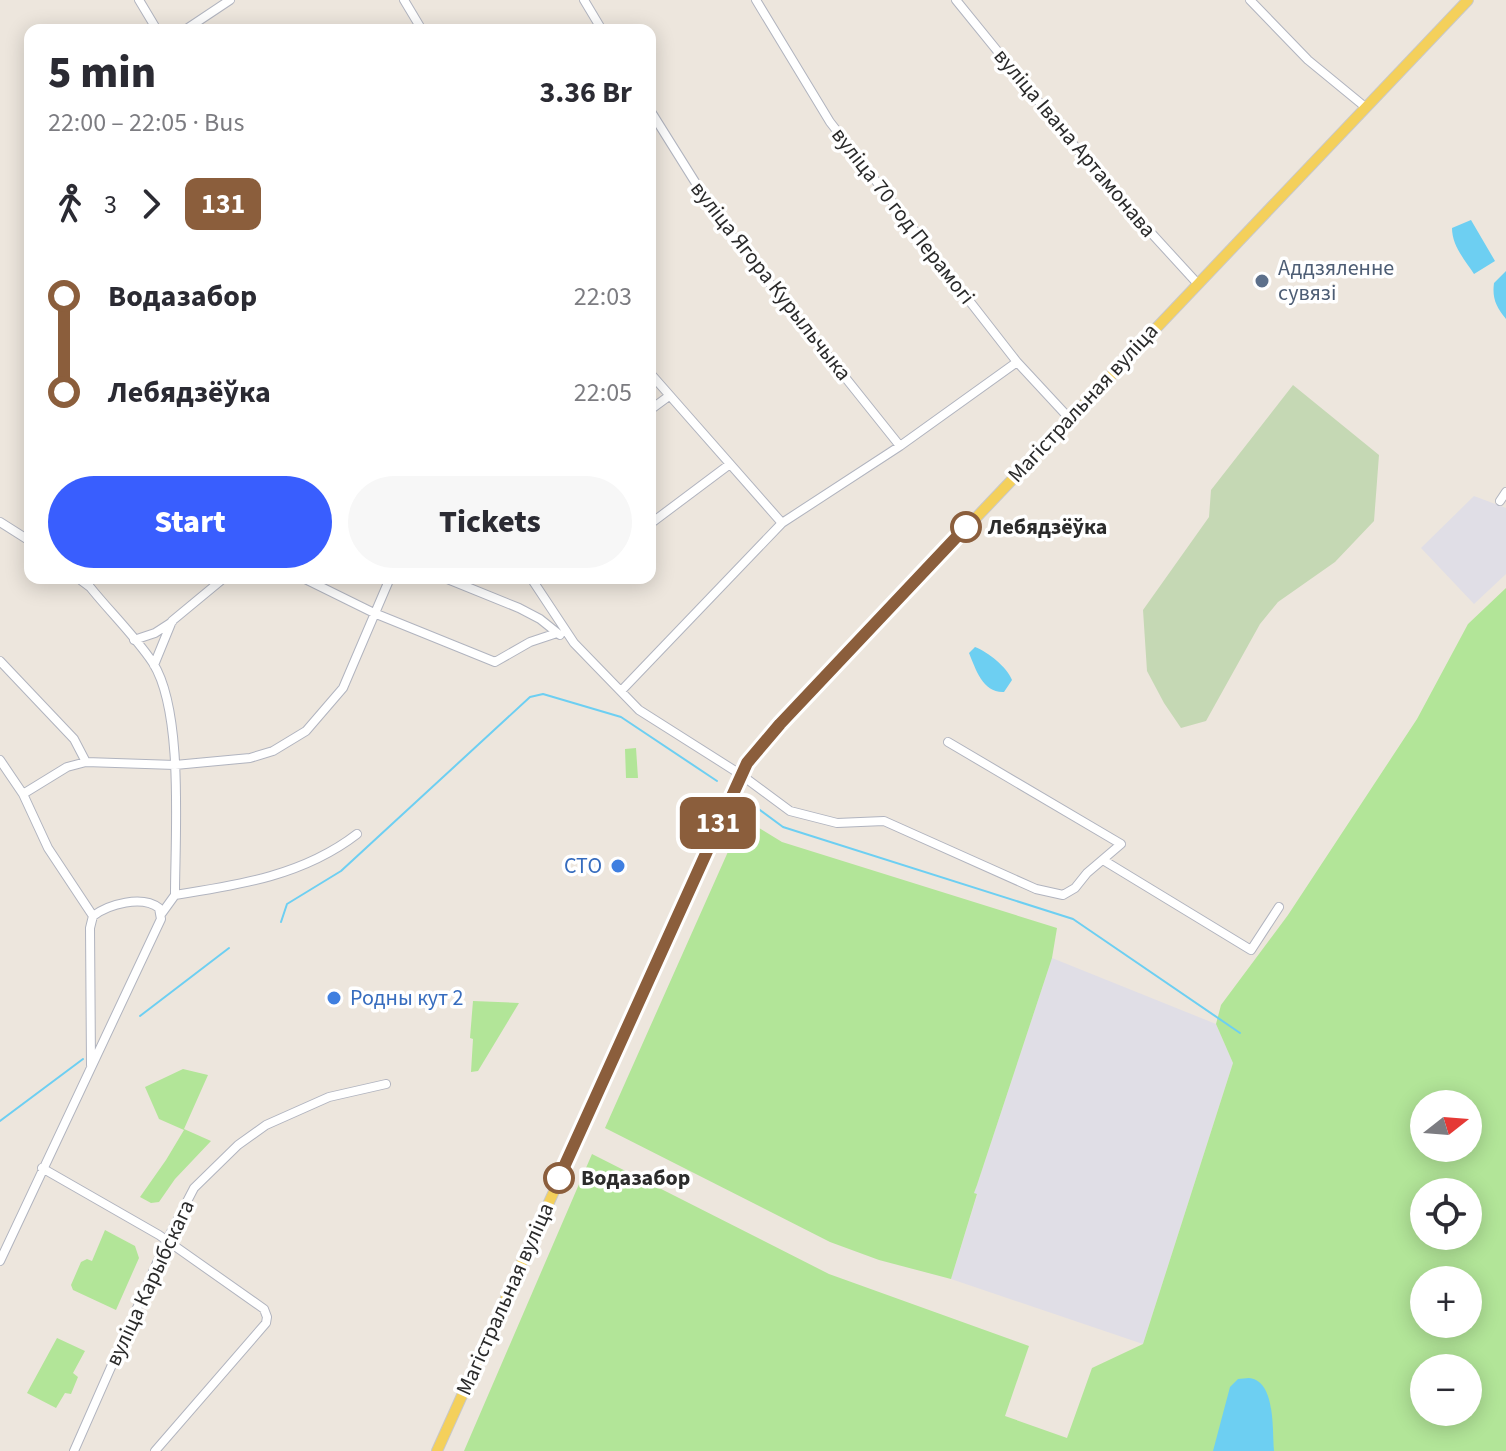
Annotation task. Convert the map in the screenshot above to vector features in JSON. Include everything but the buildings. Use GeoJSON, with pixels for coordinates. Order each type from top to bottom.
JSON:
{"type":"FeatureCollection","features":[{"type":"Feature","properties":{"kind":"main road","name":"Магістральная вуліца"},"geometry":{"type":"LineString","coordinates":[[437,1451],[740,774],[780,724],[1468,0]]}},
{"type":"Feature","properties":{"kind":"street"},"geometry":{"type":"LineString","coordinates":[[139,0],[153,24]]}},
{"type":"Feature","properties":{"kind":"street"},"geometry":{"type":"LineString","coordinates":[[404,0],[418,24]]}},
{"type":"Feature","properties":{"kind":"street"},"geometry":{"type":"LineString","coordinates":[[584,0],[598,24]]}},
{"type":"Feature","properties":{"kind":"street","name":"вуліца 70 год Перамогі"},"geometry":{"type":"LineString","coordinates":[[756,0],[830,122],[1017,362],[1069,418]]}},
{"type":"Feature","properties":{"kind":"street","name":"вуліца Івана Артамонава"},"geometry":{"type":"LineString","coordinates":[[956,0],[1099,176],[1197,283]]}},
{"type":"Feature","properties":{"kind":"street"},"geometry":{"type":"LineString","coordinates":[[1250,0],[1308,60],[1364,106]]}},
{"type":"Feature","properties":{"kind":"street"},"geometry":{"type":"LineString","coordinates":[[193,24],[224,2]]}},
{"type":"Feature","properties":{"kind":"street","name":"вуліца Ягора Курыльчыка"},"geometry":{"type":"LineString","coordinates":[[656,120],[717,217],[900,446]]}},
{"type":"Feature","properties":{"kind":"street"},"geometry":{"type":"LineString","coordinates":[[621,691],[782,523],[900,446],[1017,362]]}},
{"type":"Feature","properties":{"kind":"street"},"geometry":{"type":"LineString","coordinates":[[656,380],[782,523]]}},
{"type":"Feature","properties":{"kind":"street"},"geometry":{"type":"LineString","coordinates":[[656,406],[669,396]]}},
{"type":"Feature","properties":{"kind":"street"},"geometry":{"type":"LineString","coordinates":[[656,520],[730,464]]}},
{"type":"Feature","properties":{"kind":"street"},"geometry":{"type":"LineString","coordinates":[[1500,501],[1506,492]]}},
{"type":"Feature","properties":{"kind":"street"},"geometry":{"type":"LineString","coordinates":[[0,522],[24,537]]}},
{"type":"Feature","properties":{"kind":"street"},"geometry":{"type":"LineString","coordinates":[[0,1261],[162,913],[175,895],[175,765],[170,713],[154,665],[86,584]]}},
{"type":"Feature","properties":{"kind":"street"},"geometry":{"type":"LineString","coordinates":[[134,640],[155,633],[217,584]]}},
{"type":"Feature","properties":{"kind":"street"},"geometry":{"type":"LineString","coordinates":[[315,584],[374,613],[495,662],[530,642],[557,633]]}},
{"type":"Feature","properties":{"kind":"street"},"geometry":{"type":"LineString","coordinates":[[23,794],[67,767],[86,762],[175,765],[250,758],[273,751],[306,731],[343,688],[387,584]]}},
{"type":"Feature","properties":{"kind":"street"},"geometry":{"type":"LineString","coordinates":[[460,584],[519,608],[574,643]]}},
{"type":"Feature","properties":{"kind":"street"},"geometry":{"type":"LineString","coordinates":[[535,584],[574,643],[639,710],[740,774],[790,811],[837,823],[884,821],[1036,889],[1063,895],[1075,888],[1087,873],[1121,844],[948,742]]}},
{"type":"Feature","properties":{"kind":"street"},"geometry":{"type":"LineString","coordinates":[[540,619],[551,608]]}},
{"type":"Feature","properties":{"kind":"street"},"geometry":{"type":"LineString","coordinates":[[154,665],[172,621]]}},
{"type":"Feature","properties":{"kind":"street"},"geometry":{"type":"LineString","coordinates":[[0,661],[74,739],[86,762]]}},
{"type":"Feature","properties":{"kind":"street"},"geometry":{"type":"LineString","coordinates":[[0,760],[23,794],[48,848],[93,916]]}},
{"type":"Feature","properties":{"kind":"street"},"geometry":{"type":"LineString","coordinates":[[175,895],[252,882],[308,864],[335,851],[357,834]]}},
{"type":"Feature","properties":{"kind":"street"},"geometry":{"type":"LineString","coordinates":[[1103,860],[1251,950],[1279,907]]}},
{"type":"Feature","properties":{"kind":"street"},"geometry":{"type":"LineString","coordinates":[[91,1065],[90,928],[93,916],[109,906],[141,902],[157,906],[162,913]]}},
{"type":"Feature","properties":{"kind":"street","name":"вуліца Карыбскага"},"geometry":{"type":"LineString","coordinates":[[74,1451],[167,1240],[194,1188],[247,1137],[278,1119],[319,1101],[386,1084]]}},
{"type":"Feature","properties":{"kind":"street"},"geometry":{"type":"LineString","coordinates":[[42,1168],[167,1240],[264,1309],[266,1323],[155,1451]]}},
{"type":"Feature","properties":{"kind":"shaded area"},"geometry":{"type":"Polygon","coordinates":[[[1474,496],[1506,508],[1506,574],[1474,604],[1421,548],[1474,496]]]}},
{"type":"Feature","properties":{"kind":"shaded area"},"geometry":{"type":"Polygon","coordinates":[[[1052,958],[1216,1024],[1233,1063],[1143,1344],[951,1279],[977,1195],[974,1193],[1052,958]]]}},
{"type":"Feature","properties":{"kind":"green space"},"geometry":{"type":"Polygon","coordinates":[[[1293,385],[1379,455],[1374,521],[1335,562],[1278,602],[1260,624],[1206,721],[1181,728],[1147,671],[1143,610],[1209,517],[1211,490],[1293,385]]]}},
{"type":"Feature","properties":{"kind":"green space"},"geometry":{"type":"Polygon","coordinates":[[[1506,588],[1506,1451],[464,1451],[592,1154],[829,1274],[1029,1346],[1005,1416],[1067,1438],[1092,1368],[1143,1344],[1233,1063],[1216,1024],[1221,1005],[1288,915],[1417,719],[1468,624],[1506,588]]]}},
{"type":"Feature","properties":{"kind":"green space"},"geometry":{"type":"Polygon","coordinates":[[[636,748],[638,778],[626,778],[625,749],[636,748]]]}},
{"type":"Feature","properties":{"kind":"green space"},"geometry":{"type":"Polygon","coordinates":[[[743,818],[782,842],[1057,928],[1052,958],[974,1193],[977,1194],[951,1279],[879,1260],[830,1242],[605,1128],[743,818]]]}},
{"type":"Feature","properties":{"kind":"green space"},"geometry":{"type":"Polygon","coordinates":[[[473,1001],[519,1003],[478,1071],[471,1072],[473,1039],[470,1038],[473,1001]]]}},
{"type":"Feature","properties":{"kind":"green space"},"geometry":{"type":"Polygon","coordinates":[[[183,1069],[208,1075],[184,1129],[211,1141],[175,1179],[159,1202],[151,1203],[140,1197],[184,1130],[159,1119],[145,1087],[183,1069]]]}},
{"type":"Feature","properties":{"kind":"green space"},"geometry":{"type":"Polygon","coordinates":[[[105,1230],[135,1246],[139,1258],[116,1310],[73,1290],[71,1285],[81,1262],[87,1259],[92,1261],[105,1230]]]}},
{"type":"Feature","properties":{"kind":"green space"},"geometry":{"type":"Polygon","coordinates":[[[57,1338],[85,1351],[73,1373],[78,1377],[71,1394],[65,1393],[56,1408],[27,1393],[57,1338]]]}},
{"type":"Feature","properties":{"kind":"water"},"geometry":{"type":"Polygon","coordinates":[[[1471,220],[1495,261],[1474,274],[1457,247],[1452,228],[1471,220]]]}},
{"type":"Feature","properties":{"kind":"water"},"geometry":{"type":"Polygon","coordinates":[[[1506,271],[1506,319],[1496,302],[1494,283],[1506,271]]]}},
{"type":"Feature","properties":{"kind":"water"},"geometry":{"type":"Polygon","coordinates":[[[975,647],[996,660],[1010,675],[1012,680],[1004,692],[991,689],[981,679],[969,653],[975,647]]]}},
{"type":"Feature","properties":{"kind":"water"},"geometry":{"type":"Polygon","coordinates":[[[1238,1379],[1258,1381],[1268,1397],[1274,1451],[1213,1451],[1230,1387],[1238,1379]]]}},
{"type":"Feature","properties":{"kind":"waterway"},"geometry":{"type":"LineString","coordinates":[[281,922],[287,904],[341,871],[530,697],[543,694],[621,717],[717,781]]}},
{"type":"Feature","properties":{"kind":"waterway"},"geometry":{"type":"LineString","coordinates":[[741,796],[783,827],[1073,919],[1240,1033]]}},
{"type":"Feature","properties":{"kind":"waterway"},"geometry":{"type":"LineString","coordinates":[[140,1016],[229,948]]}},
{"type":"Feature","properties":{"kind":"waterway"},"geometry":{"type":"LineString","coordinates":[[0,1121],[83,1059]]}},
{"type":"Feature","properties":{"kind":"bus line","name":"131"},"geometry":{"type":"LineString","coordinates":[[559,1178],[740,774],[780,724],[966,527]]}},
{"type":"Feature","properties":{"kind":"place","name":"Аддзяленне сувязі"},"geometry":{"type":"Point","coordinates":[1262,281]}},
{"type":"Feature","properties":{"kind":"place","name":"Лебядзёўка"},"geometry":{"type":"Point","coordinates":[966,527]}},
{"type":"Feature","properties":{"kind":"place","name":"СТО"},"geometry":{"type":"Point","coordinates":[618,866]}},
{"type":"Feature","properties":{"kind":"place","name":"Родны кут 2"},"geometry":{"type":"Point","coordinates":[334,998]}},
{"type":"Feature","properties":{"kind":"place","name":"Водазабор"},"geometry":{"type":"Point","coordinates":[559,1178]}}]}
